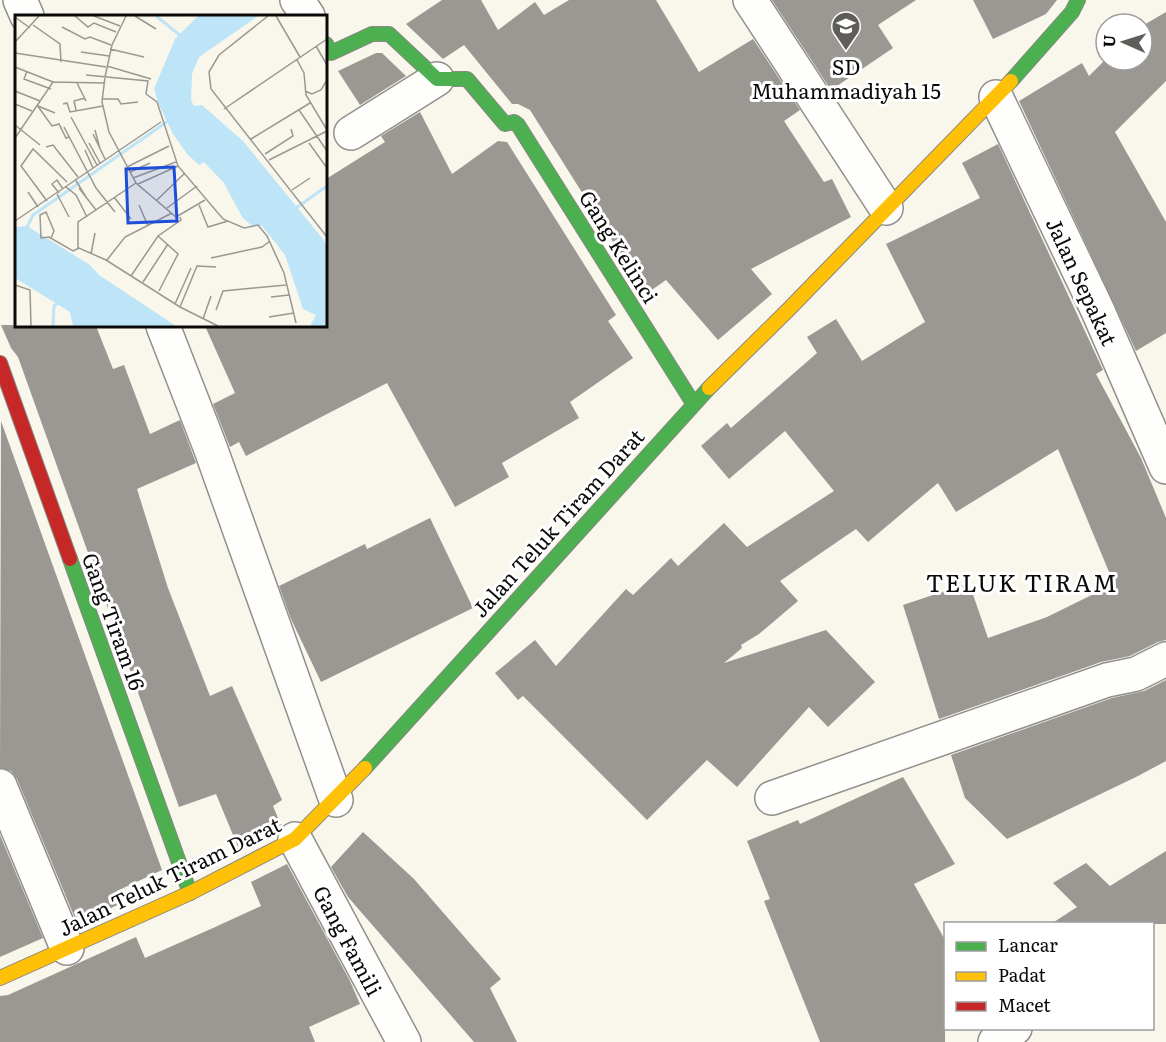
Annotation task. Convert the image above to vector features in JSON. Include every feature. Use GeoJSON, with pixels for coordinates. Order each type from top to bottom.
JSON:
{"type":"FeatureCollection","features":[{"type":"Feature","properties":{"kind":"street"},"geometry":{"type":"LineString","coordinates":[[20,0],[27,15]]}},
{"type":"Feature","properties":{"kind":"street"},"geometry":{"type":"LineString","coordinates":[[297,0],[307,15]]}},
{"type":"Feature","properties":{"kind":"street"},"geometry":{"type":"LineString","coordinates":[[750,0],[885,208]]}},
{"type":"Feature","properties":{"kind":"street","name":"Jalan Teluk Tiram Darat"},"geometry":{"type":"LineString","coordinates":[[0,978],[190,893],[295,838],[336,800],[693,403],[789,309],[885,208],[996,97],[1072,12],[1078,0]]}},
{"type":"Feature","properties":{"kind":"street"},"geometry":{"type":"LineString","coordinates":[[327,46],[331,53],[372,34],[390,34],[437,79],[351,133]]}},
{"type":"Feature","properties":{"kind":"street","name":"Gang Kelinci"},"geometry":{"type":"LineString","coordinates":[[437,79],[467,79],[506,124],[514,122],[523,130],[693,403]]}},
{"type":"Feature","properties":{"kind":"street","name":"Jalan Sepakat"},"geometry":{"type":"LineString","coordinates":[[996,97],[1098,311],[1166,467]]}},
{"type":"Feature","properties":{"kind":"street"},"geometry":{"type":"LineString","coordinates":[[163,327],[214,458],[336,800]]}},
{"type":"Feature","properties":{"kind":"street","name":"Gang Tiram 16"},"geometry":{"type":"LineString","coordinates":[[0,363],[190,893]]}},
{"type":"Feature","properties":{"kind":"street"},"geometry":{"type":"LineString","coordinates":[[772,798],[1107,680],[1136,674],[1166,659]]}},
{"type":"Feature","properties":{"kind":"street"},"geometry":{"type":"LineString","coordinates":[[0,786],[67,948]]}},
{"type":"Feature","properties":{"kind":"street","name":"Gang Famili"},"geometry":{"type":"LineString","coordinates":[[295,838],[404,1042]]}},
{"type":"Feature","properties":{"kind":"street"},"geometry":{"type":"LineString","coordinates":[[995,1042],[1013,1030]]}},
{"type":"Feature","properties":{"kind":"building"},"geometry":{"type":"Polygon","coordinates":[[[442,0],[481,0],[498,30],[535,2],[544,15],[569,0],[656,0],[699,72],[753,39],[800,110],[784,121],[824,182],[832,179],[851,217],[751,269],[772,294],[718,340],[666,280],[646,294],[530,110],[518,104],[512,104],[464,45],[443,59],[406,24],[442,0]]]}},
{"type":"Feature","properties":{"kind":"building","name":"SD Muhammadiyah 15"},"geometry":{"type":"Polygon","coordinates":[[[772,0],[916,0],[878,25],[893,48],[831,90],[772,0]]]}},
{"type":"Feature","properties":{"kind":"building"},"geometry":{"type":"Polygon","coordinates":[[[973,0],[1057,0],[1046,14],[993,39],[973,0]]]}},
{"type":"Feature","properties":{"kind":"building"},"geometry":{"type":"Polygon","coordinates":[[[1166,12],[1166,81],[1115,132],[1166,222],[1166,333],[1136,351],[1019,101],[1082,63],[1089,76],[1094,71],[1154,72],[1154,19],[1166,12]]]}},
{"type":"Feature","properties":{"kind":"building"},"geometry":{"type":"Polygon","coordinates":[[[376,53],[382,53],[406,76],[360,105],[338,71],[376,53]]]}},
{"type":"Feature","properties":{"kind":"building"},"geometry":{"type":"Polygon","coordinates":[[[420,112],[452,174],[498,141],[507,142],[616,315],[608,321],[633,358],[570,402],[579,418],[502,463],[509,477],[455,507],[387,383],[246,456],[239,442],[230,447],[213,404],[235,393],[205,327],[327,327],[327,178],[385,142],[381,136],[420,112]]]}},
{"type":"Feature","properties":{"kind":"building"},"geometry":{"type":"Polygon","coordinates":[[[998,144],[1103,370],[1096,374],[1141,458],[1166,518],[1166,640],[1130,656],[1101,662],[939,719],[903,605],[969,583],[988,638],[1047,617],[1114,584],[1058,449],[956,512],[938,483],[868,542],[856,529],[780,581],[798,601],[759,634],[741,645],[742,648],[724,663],[826,630],[875,682],[828,727],[809,707],[737,787],[707,760],[647,820],[523,696],[518,700],[495,673],[535,640],[556,666],[626,589],[633,595],[671,558],[678,566],[724,523],[747,547],[834,491],[785,431],[729,479],[701,446],[727,423],[731,428],[817,353],[807,337],[836,319],[862,361],[925,322],[886,244],[980,198],[962,163],[998,144]]]}},
{"type":"Feature","properties":{"kind":"building"},"geometry":{"type":"Polygon","coordinates":[[[1,325],[96,327],[113,369],[124,365],[150,434],[180,420],[196,463],[137,489],[168,588],[210,696],[232,686],[282,800],[273,806],[281,825],[238,847],[216,794],[179,807],[18,357],[11,348],[1,325]]]}},
{"type":"Feature","properties":{"kind":"building"},"geometry":{"type":"Polygon","coordinates":[[[1,421],[162,870],[117,891],[122,903],[77,923],[17,779],[11,771],[0,768],[1,421]]]}},
{"type":"Feature","properties":{"kind":"building"},"geometry":{"type":"Polygon","coordinates":[[[430,518],[473,608],[321,682],[291,619],[279,586],[365,544],[367,549],[430,518]]]}},
{"type":"Feature","properties":{"kind":"building"},"geometry":{"type":"Polygon","coordinates":[[[1166,680],[1166,761],[1007,839],[965,798],[951,755],[1112,698],[1144,691],[1166,680]]]}},
{"type":"Feature","properties":{"kind":"building"},"geometry":{"type":"Polygon","coordinates":[[[903,777],[955,864],[914,884],[944,938],[945,1042],[820,1042],[764,901],[770,899],[747,841],[798,820],[800,824],[903,777]]]}},
{"type":"Feature","properties":{"kind":"building"},"geometry":{"type":"Polygon","coordinates":[[[363,832],[414,879],[501,979],[490,988],[517,1042],[474,1042],[348,897],[331,867],[363,832]]]}},
{"type":"Feature","properties":{"kind":"building"},"geometry":{"type":"Polygon","coordinates":[[[0,835],[43,938],[0,957],[0,835]]]}},
{"type":"Feature","properties":{"kind":"building"},"geometry":{"type":"Polygon","coordinates":[[[1166,851],[1166,924],[1054,922],[1077,907],[1053,883],[1086,863],[1110,886],[1166,851]]]}},
{"type":"Feature","properties":{"kind":"building"},"geometry":{"type":"Polygon","coordinates":[[[287,864],[360,1004],[309,1027],[315,1042],[0,1042],[0,996],[8,995],[136,937],[145,958],[261,906],[251,882],[287,864]]]}},
{"type":"Feature","properties":{"kind":"traffic: fast"},"geometry":{"type":"LineString","coordinates":[[1011,81],[1072,12],[1078,0]]}},
{"type":"Feature","properties":{"kind":"traffic: fast"},"geometry":{"type":"LineString","coordinates":[[327,46],[331,53],[372,34],[389,34],[437,79],[467,79],[505,124],[514,122],[518,125],[693,403]]}},
{"type":"Feature","properties":{"kind":"traffic: fast"},"geometry":{"type":"LineString","coordinates":[[365,768],[709,388]]}},
{"type":"Feature","properties":{"kind":"traffic: fast"},"geometry":{"type":"LineString","coordinates":[[70,559],[190,893]]}},
{"type":"Feature","properties":{"kind":"traffic: slow"},"geometry":{"type":"LineString","coordinates":[[709,388],[1011,81]]}},
{"type":"Feature","properties":{"kind":"traffic: slow"},"geometry":{"type":"LineString","coordinates":[[0,978],[190,893],[295,839],[365,768]]}},
{"type":"Feature","properties":{"kind":"traffic: jam"},"geometry":{"type":"LineString","coordinates":[[0,363],[70,559]]}},
{"type":"Feature","properties":{"kind":"place","name":"SD Muhammadiyah 15"},"geometry":{"type":"Point","coordinates":[846,52]}},
{"type":"Feature","properties":{"kind":"district","name":"TELUK TIRAM"},"geometry":{"type":"Point","coordinates":[1022,581]}}]}
